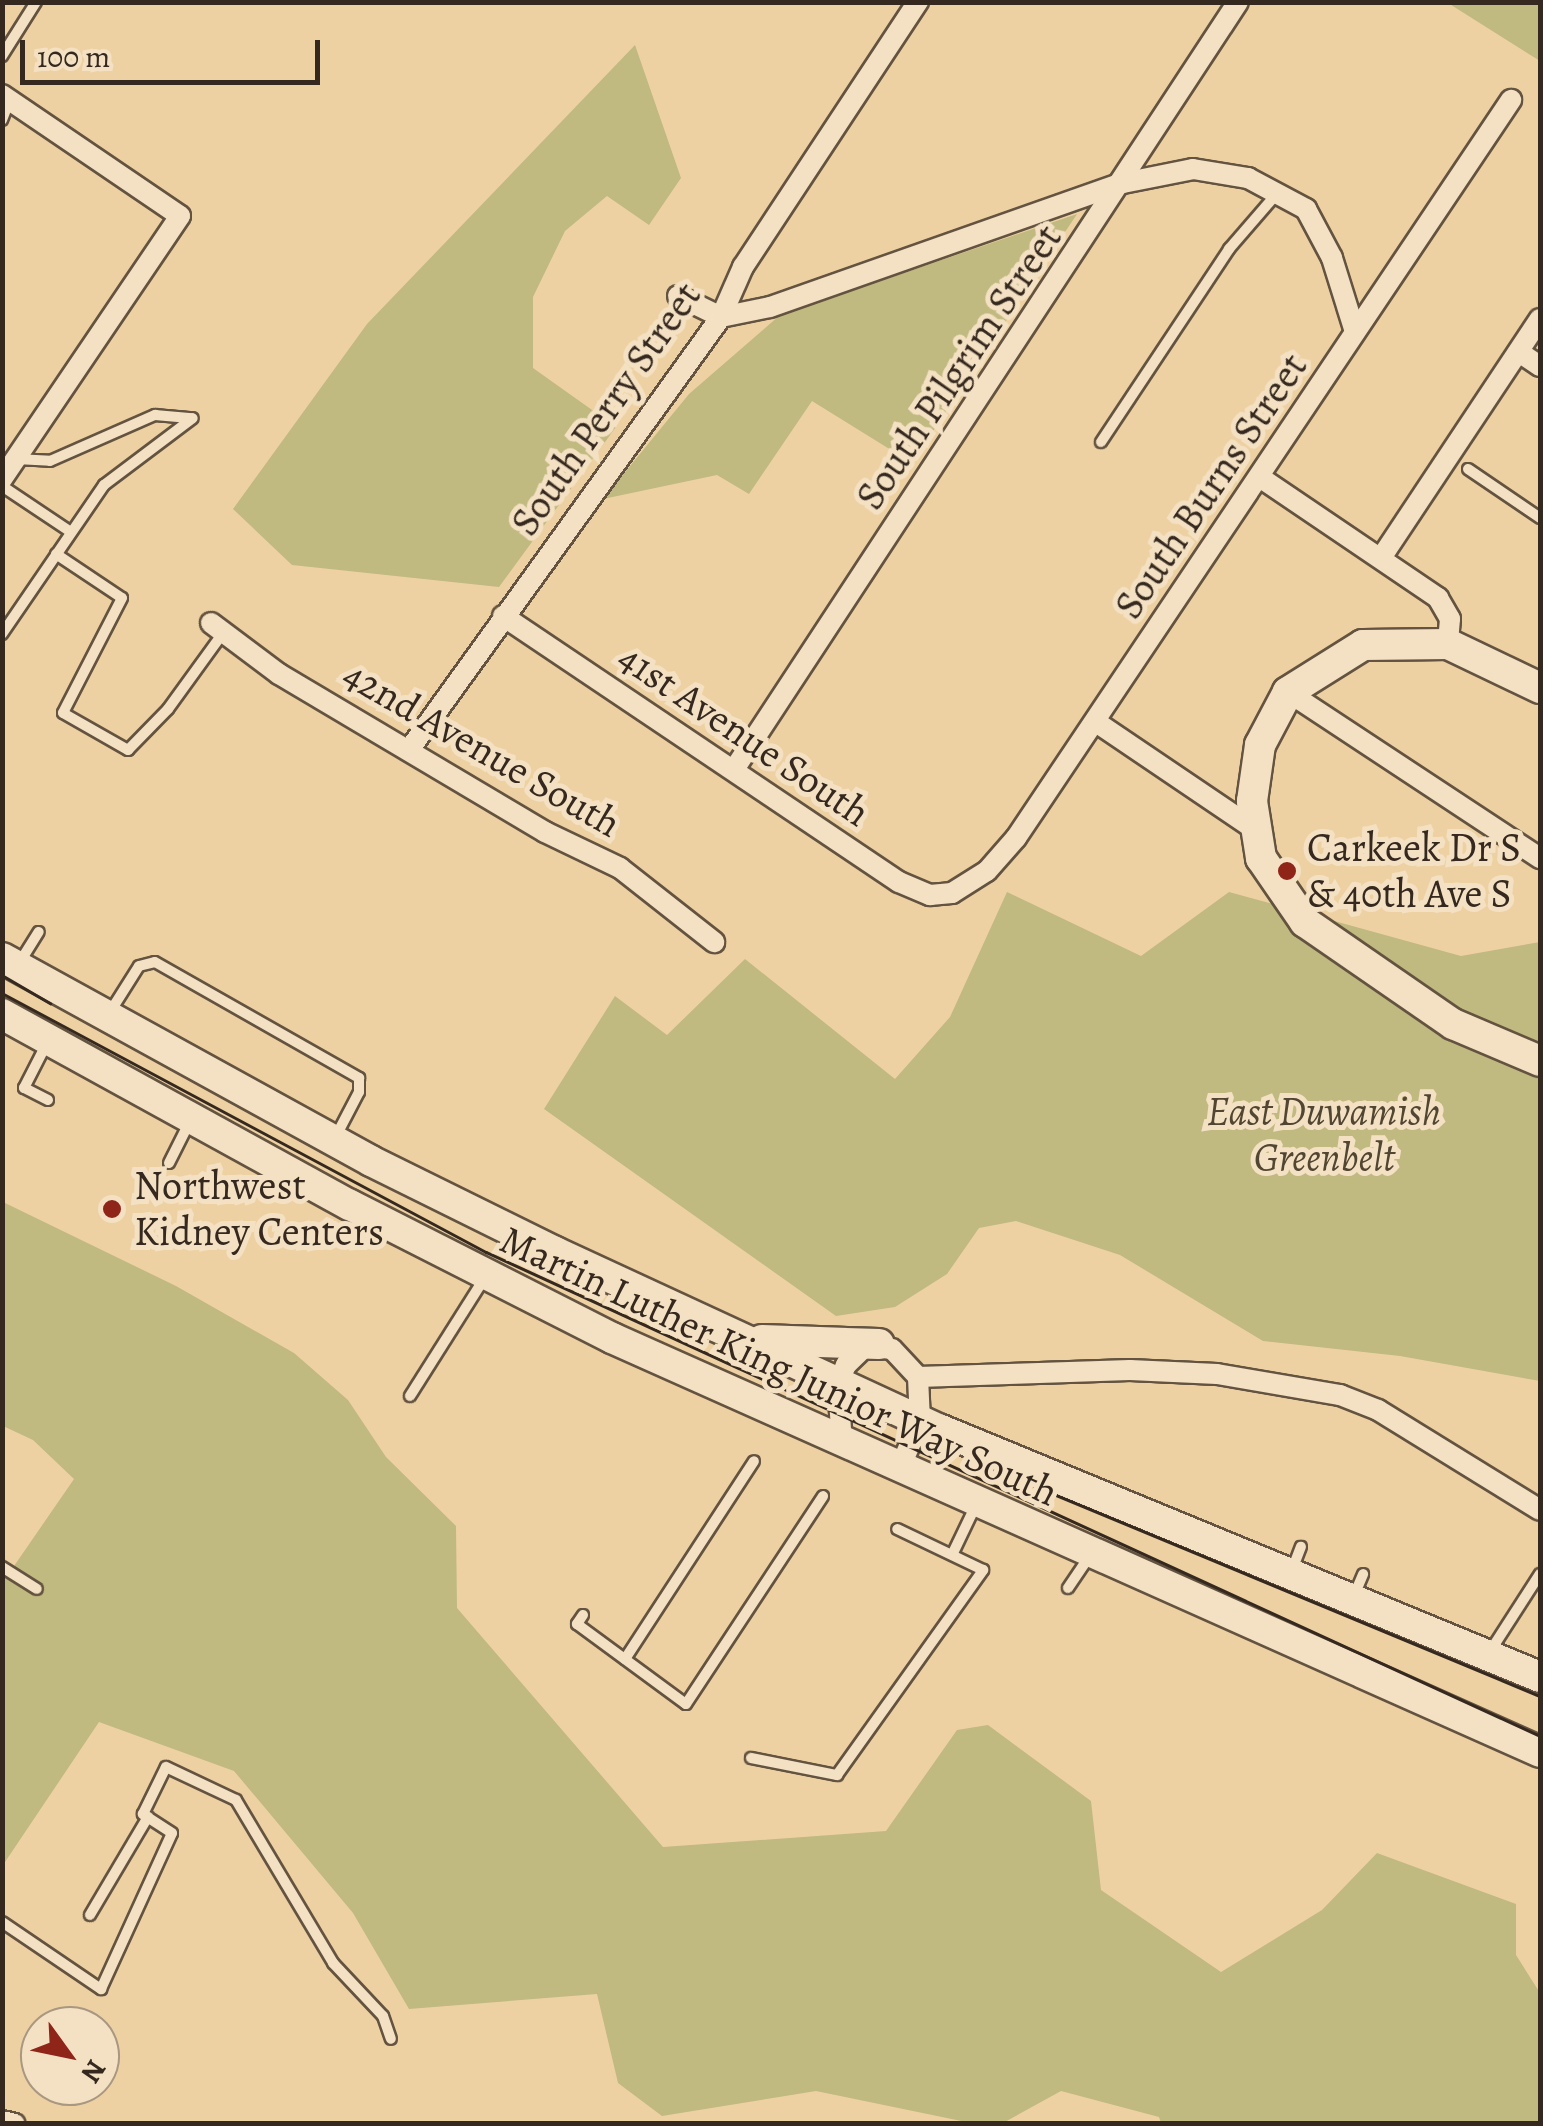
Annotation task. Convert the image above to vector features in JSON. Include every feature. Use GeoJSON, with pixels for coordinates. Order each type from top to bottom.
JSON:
{"type":"FeatureCollection","features":[{"type":"Feature","properties":{"kind":"main road"},"geometry":{"type":"LineString","coordinates":[[1540,688],[1448,644],[1363,645],[1288,692],[1260,745],[1254,830],[1280,891],[1327,941],[1454,1024],[1540,1060]]}},
{"type":"Feature","properties":{"kind":"main road","name":"Martin Luther King Junior Way South"},"geometry":{"type":"LineString","coordinates":[[10,962],[333,1140],[741,1338],[920,1421],[1358,1586],[1540,1677]]}},
{"type":"Feature","properties":{"kind":"main road","name":"Martin Luther King Junior Way South"},"geometry":{"type":"LineString","coordinates":[[2,1014],[486,1276],[842,1445],[1540,1752]]}},
{"type":"Feature","properties":{"kind":"main road"},"geometry":{"type":"LineString","coordinates":[[741,1338],[878,1344]]}},
{"type":"Feature","properties":{"kind":"street","name":"South Perry Street"},"geometry":{"type":"LineString","coordinates":[[409,750],[720,316],[743,267],[918,2]]}},
{"type":"Feature","properties":{"kind":"street","name":"South Pilgrim Street"},"geometry":{"type":"LineString","coordinates":[[735,768],[1124,184],[1238,2]]}},
{"type":"Feature","properties":{"kind":"street"},"geometry":{"type":"LineString","coordinates":[[2,482],[180,216],[7,96]]}},
{"type":"Feature","properties":{"kind":"street","name":"South Burns Street"},"geometry":{"type":"LineString","coordinates":[[952,894],[1002,857],[1261,478],[1511,100]]}},
{"type":"Feature","properties":{"kind":"street"},"geometry":{"type":"LineString","coordinates":[[678,296],[720,316],[770,307],[1124,184],[1194,169],[1225,171],[1279,191],[1316,222],[1355,332]]}},
{"type":"Feature","properties":{"kind":"street"},"geometry":{"type":"LineString","coordinates":[[1381,558],[1540,318]]}},
{"type":"Feature","properties":{"kind":"street"},"geometry":{"type":"LineString","coordinates":[[1518,352],[1540,366]]}},
{"type":"Feature","properties":{"kind":"street"},"geometry":{"type":"LineString","coordinates":[[1261,478],[1444,604],[1448,644]]}},
{"type":"Feature","properties":{"kind":"street","name":"41st Avenue South"},"geometry":{"type":"LineString","coordinates":[[503,616],[735,768],[899,882],[930,896],[952,894]]}},
{"type":"Feature","properties":{"kind":"street","name":"42nd Avenue South"},"geometry":{"type":"LineString","coordinates":[[217,628],[278,674],[545,832],[620,868],[714,942]]}},
{"type":"Feature","properties":{"kind":"street"},"geometry":{"type":"LineString","coordinates":[[1288,692],[1540,858]]}},
{"type":"Feature","properties":{"kind":"street"},"geometry":{"type":"LineString","coordinates":[[1096,722],[1254,830]]}},
{"type":"Feature","properties":{"kind":"street"},"geometry":{"type":"LineString","coordinates":[[842,1445],[838,1383],[856,1353],[878,1344],[918,1377],[1218,1374],[1340,1395],[1378,1410],[1540,1510]]}},
{"type":"Feature","properties":{"kind":"street"},"geometry":{"type":"LineString","coordinates":[[898,1470],[920,1421],[918,1377]]}},
{"type":"Feature","properties":{"kind":"street"},"geometry":{"type":"LineString","coordinates":[[2,2120],[15,2124]]}},
{"type":"Feature","properties":{"kind":"lane"},"geometry":{"type":"LineString","coordinates":[[2,56],[36,2]]}},
{"type":"Feature","properties":{"kind":"lane"},"geometry":{"type":"LineString","coordinates":[[2,120],[7,96]]}},
{"type":"Feature","properties":{"kind":"lane"},"geometry":{"type":"LineString","coordinates":[[1101,442],[1229,249],[1279,191]]}},
{"type":"Feature","properties":{"kind":"lane"},"geometry":{"type":"LineString","coordinates":[[2,634],[104,484],[192,418],[155,415],[50,461],[16,459]]}},
{"type":"Feature","properties":{"kind":"lane"},"geometry":{"type":"LineString","coordinates":[[1468,469],[1540,518]]}},
{"type":"Feature","properties":{"kind":"lane"},"geometry":{"type":"LineString","coordinates":[[2,482],[71,532]]}},
{"type":"Feature","properties":{"kind":"lane"},"geometry":{"type":"LineString","coordinates":[[56,554],[122,598],[63,714],[128,750],[168,709],[217,628]]}},
{"type":"Feature","properties":{"kind":"lane"},"geometry":{"type":"LineString","coordinates":[[10,962],[39,932]]}},
{"type":"Feature","properties":{"kind":"lane"},"geometry":{"type":"LineString","coordinates":[[108,1018],[139,966],[155,962],[359,1078],[359,1092],[333,1140]]}},
{"type":"Feature","properties":{"kind":"lane"},"geometry":{"type":"LineString","coordinates":[[48,1100],[24,1088],[49,1040]]}},
{"type":"Feature","properties":{"kind":"lane"},"geometry":{"type":"LineString","coordinates":[[169,1163],[192,1118]]}},
{"type":"Feature","properties":{"kind":"lane"},"geometry":{"type":"LineString","coordinates":[[410,1396],[486,1276]]}},
{"type":"Feature","properties":{"kind":"lane"},"geometry":{"type":"LineString","coordinates":[[625,1659],[754,1461]]}},
{"type":"Feature","properties":{"kind":"lane"},"geometry":{"type":"LineString","coordinates":[[583,1614],[577,1624],[686,1704],[823,1496]]}},
{"type":"Feature","properties":{"kind":"lane"},"geometry":{"type":"LineString","coordinates":[[953,1553],[977,1504]]}},
{"type":"Feature","properties":{"kind":"lane"},"geometry":{"type":"LineString","coordinates":[[751,1758],[838,1775],[983,1570],[896,1529]]}},
{"type":"Feature","properties":{"kind":"lane"},"geometry":{"type":"LineString","coordinates":[[1068,1588],[1092,1553]]}},
{"type":"Feature","properties":{"kind":"lane"},"geometry":{"type":"LineString","coordinates":[[2,1567],[37,1589]]}},
{"type":"Feature","properties":{"kind":"lane"},"geometry":{"type":"LineString","coordinates":[[1488,1654],[1540,1574]]}},
{"type":"Feature","properties":{"kind":"lane"},"geometry":{"type":"LineString","coordinates":[[2,1922],[100,1989],[172,1833],[143,1814],[166,1767],[236,1800],[333,1963],[383,2016],[391,2039]]}},
{"type":"Feature","properties":{"kind":"lane"},"geometry":{"type":"LineString","coordinates":[[90,1914],[148,1817]]}},
{"type":"Feature","properties":{"kind":"green space"},"geometry":{"type":"Polygon","coordinates":[[[1448,3],[1540,3],[1540,61],[1448,3]]]}},
{"type":"Feature","properties":{"kind":"green space"},"geometry":{"type":"Polygon","coordinates":[[[635,45],[681,178],[649,225],[607,196],[565,231],[533,297],[533,368],[616,427],[499,587],[292,565],[233,509],[367,324],[635,45]]]}},
{"type":"Feature","properties":{"kind":"green space"},"geometry":{"type":"Polygon","coordinates":[[[1077,214],[912,463],[812,401],[749,494],[717,475],[603,499],[689,394],[780,315],[1077,214]]]}},
{"type":"Feature","properties":{"kind":"green space","name":"East Duwamish Greenbelt"},"geometry":{"type":"Polygon","coordinates":[[[1007,892],[1141,956],[1229,892],[1461,956],[1540,942],[1540,1381],[1400,1356],[1263,1341],[1120,1255],[1016,1221],[979,1228],[947,1274],[895,1307],[836,1316],[544,1109],[615,996],[667,1035],[745,959],[895,1079],[950,1017],[1007,892]]]}},
{"type":"Feature","properties":{"kind":"green space"},"geometry":{"type":"Polygon","coordinates":[[[3,1202],[176,1286],[294,1353],[348,1400],[386,1457],[456,1526],[457,1608],[663,1847],[886,1831],[957,1730],[988,1725],[1091,1801],[1101,1890],[1221,1972],[1322,1910],[1377,1853],[1516,1904],[1516,1955],[1540,1993],[1540,2123],[1161,2123],[1159,2117],[1061,2091],[1003,2123],[971,2123],[816,2091],[662,2116],[618,2083],[597,1994],[409,2009],[353,1913],[234,1771],[99,1722],[3,1865],[3,1582],[74,1479],[33,1440],[3,1426],[3,1202]]]}},
{"type":"Feature","properties":{"kind":"tram line"},"geometry":{"type":"LineString","coordinates":[[2,975],[50,1003]]}},
{"type":"Feature","properties":{"kind":"tram line"},"geometry":{"type":"LineString","coordinates":[[2,993],[486,1252],[1540,1736]]}},
{"type":"Feature","properties":{"kind":"tram line"},"geometry":{"type":"LineString","coordinates":[[986,1466],[1540,1696]]}},
{"type":"Feature","properties":{"kind":"place","name":"Carkeek Dr S & 40th Ave S"},"geometry":{"type":"Point","coordinates":[1287,871]}},
{"type":"Feature","properties":{"kind":"place","name":"Northwest Kidney Centers"},"geometry":{"type":"Point","coordinates":[112,1209]}}]}
